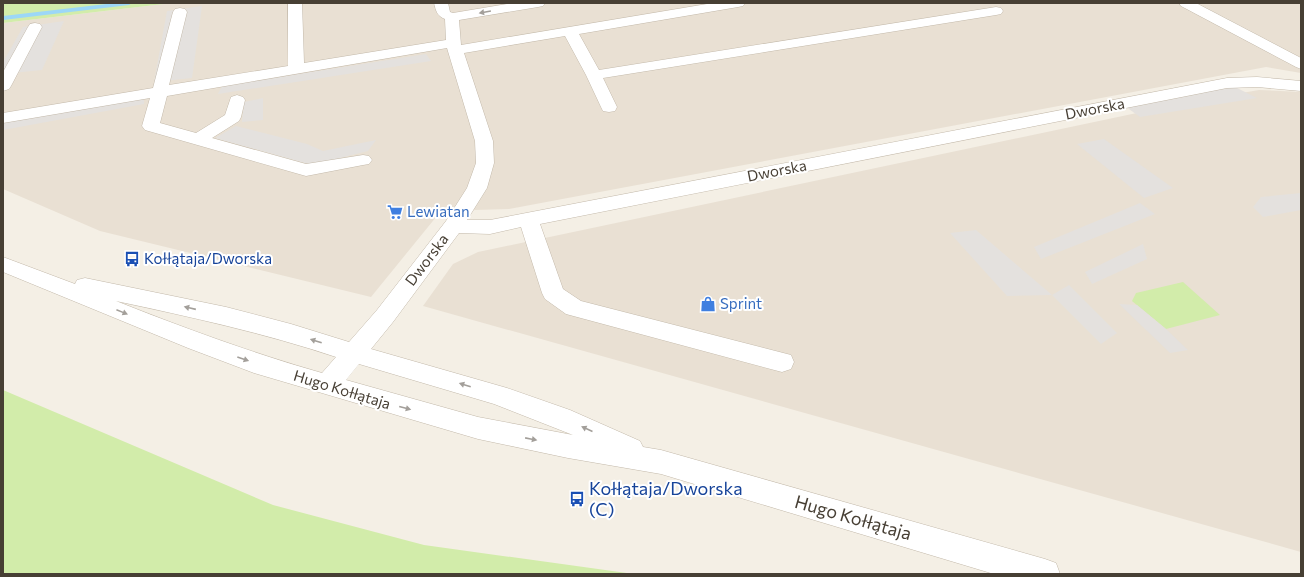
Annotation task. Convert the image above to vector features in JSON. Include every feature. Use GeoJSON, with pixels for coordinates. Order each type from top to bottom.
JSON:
{"type":"FeatureCollection","features":[{"type":"Feature","properties":{"kind":"street"},"geometry":{"type":"LineString","coordinates":[[295,3],[296,69]]}},
{"type":"Feature","properties":{"kind":"street"},"geometry":{"type":"LineString","coordinates":[[441,3],[444,14],[452,17],[538,3]]}},
{"type":"Feature","properties":{"kind":"street"},"geometry":{"type":"LineString","coordinates":[[3,118],[296,69],[570,31],[738,3]]}},
{"type":"Feature","properties":{"kind":"street"},"geometry":{"type":"LineString","coordinates":[[1186,3],[1301,64]]}},
{"type":"Feature","properties":{"kind":"street"},"geometry":{"type":"LineString","coordinates":[[942,7],[957,18]]}},
{"type":"Feature","properties":{"kind":"street"},"geometry":{"type":"LineString","coordinates":[[594,75],[996,11]]}},
{"type":"Feature","properties":{"kind":"street"},"geometry":{"type":"LineString","coordinates":[[180,12],[151,126],[306,170],[362,160]]}},
{"type":"Feature","properties":{"kind":"street"},"geometry":{"type":"LineString","coordinates":[[452,17],[454,46],[484,141],[485,162],[477,188],[453,226]]}},
{"type":"Feature","properties":{"kind":"street"},"geometry":{"type":"LineString","coordinates":[[3,86],[35,27]]}},
{"type":"Feature","properties":{"kind":"street"},"geometry":{"type":"LineString","coordinates":[[570,31],[594,75],[609,107]]}},
{"type":"Feature","properties":{"kind":"street","name":"Dworska"},"geometry":{"type":"LineString","coordinates":[[327,386],[385,316],[453,226],[490,227],[529,220],[1227,83],[1257,82],[1301,86]]}},
{"type":"Feature","properties":{"kind":"street"},"geometry":{"type":"LineString","coordinates":[[199,140],[233,117],[237,100]]}},
{"type":"Feature","properties":{"kind":"street"},"geometry":{"type":"LineString","coordinates":[[529,220],[553,293],[574,308],[782,362]]}},
{"type":"Feature","properties":{"kind":"street","name":"Hugo Kołłątaja"},"geometry":{"type":"LineString","coordinates":[[3,264],[196,342],[262,366],[327,386],[478,428],[568,446],[661,462],[1045,574]]}},
{"type":"Feature","properties":{"kind":"street","name":"Hugo Kołłątaja"},"geometry":{"type":"LineString","coordinates":[[34,276],[226,316],[291,333],[353,353],[498,395],[561,418],[661,462]]}},
{"type":"Feature","properties":{"kind":"shaded area"},"geometry":{"type":"Polygon","coordinates":[[[172,3],[1301,3],[1301,73],[1266,67],[509,209],[441,211],[371,297],[100,231],[3,189],[3,23],[172,3]]]}},
{"type":"Feature","properties":{"kind":"shaded area"},"geometry":{"type":"Polygon","coordinates":[[[202,6],[192,78],[154,82],[167,11],[202,6]]]}},
{"type":"Feature","properties":{"kind":"shaded area"},"geometry":{"type":"Polygon","coordinates":[[[64,21],[42,70],[3,74],[3,62],[23,27],[64,21]]]}},
{"type":"Feature","properties":{"kind":"shaded area"},"geometry":{"type":"Polygon","coordinates":[[[426,54],[431,61],[218,94],[222,86],[426,54]]]}},
{"type":"Feature","properties":{"kind":"shaded area"},"geometry":{"type":"Polygon","coordinates":[[[1227,83],[1257,98],[1140,117],[1122,104],[1227,83]]]}},
{"type":"Feature","properties":{"kind":"shaded area"},"geometry":{"type":"Polygon","coordinates":[[[1259,90],[1301,92],[1301,552],[423,306],[453,264],[478,252],[1189,102],[1259,90]]]}},
{"type":"Feature","properties":{"kind":"shaded area"},"geometry":{"type":"Polygon","coordinates":[[[144,98],[144,104],[3,130],[3,121],[144,98]]]}},
{"type":"Feature","properties":{"kind":"shaded area"},"geometry":{"type":"Polygon","coordinates":[[[263,98],[263,120],[242,122],[244,102],[263,98]]]}},
{"type":"Feature","properties":{"kind":"shaded area"},"geometry":{"type":"Polygon","coordinates":[[[236,126],[307,144],[323,151],[376,140],[368,151],[312,165],[215,138],[236,126]]]}},
{"type":"Feature","properties":{"kind":"shaded area"},"geometry":{"type":"Polygon","coordinates":[[[1104,139],[1173,188],[1144,198],[1077,144],[1104,139]]]}},
{"type":"Feature","properties":{"kind":"shaded area"},"geometry":{"type":"Polygon","coordinates":[[[1301,193],[1301,210],[1263,217],[1253,207],[1261,197],[1301,193]]]}},
{"type":"Feature","properties":{"kind":"shaded area"},"geometry":{"type":"Polygon","coordinates":[[[1140,203],[1155,214],[1041,259],[1034,247],[1140,203]]]}},
{"type":"Feature","properties":{"kind":"shaded area"},"geometry":{"type":"Polygon","coordinates":[[[976,230],[1052,295],[1007,296],[950,233],[976,230]]]}},
{"type":"Feature","properties":{"kind":"shaded area"},"geometry":{"type":"Polygon","coordinates":[[[1143,244],[1147,259],[1092,284],[1085,272],[1143,244]]]}},
{"type":"Feature","properties":{"kind":"shaded area"},"geometry":{"type":"Polygon","coordinates":[[[1069,285],[1117,333],[1101,344],[1052,295],[1069,285]]]}},
{"type":"Feature","properties":{"kind":"shaded area"},"geometry":{"type":"Polygon","coordinates":[[[1119,304],[1137,305],[1188,350],[1170,353],[1119,304]]]}},
{"type":"Feature","properties":{"kind":"green space"},"geometry":{"type":"Polygon","coordinates":[[[3,3],[172,3],[3,23],[3,3]]]}},
{"type":"Feature","properties":{"kind":"green space"},"geometry":{"type":"Polygon","coordinates":[[[1183,282],[1220,315],[1166,329],[1132,301],[1136,293],[1183,282]]]}},
{"type":"Feature","properties":{"kind":"green space"},"geometry":{"type":"Polygon","coordinates":[[[3,390],[273,505],[424,545],[634,574],[3,574],[3,390]]]}},
{"type":"Feature","properties":{"kind":"waterway"},"geometry":{"type":"LineString","coordinates":[[3,18],[129,3]]}},
{"type":"Feature","properties":{"kind":"place","name":"Lewiatan"},"geometry":{"type":"Point","coordinates":[395,212]}},
{"type":"Feature","properties":{"kind":"place","name":"Kołłątaja/Dworska"},"geometry":{"type":"Point","coordinates":[132,259]}},
{"type":"Feature","properties":{"kind":"place","name":"Sprint"},"geometry":{"type":"Point","coordinates":[708,304]}},
{"type":"Feature","properties":{"kind":"place","name":"Kołłątaja/Dworska (C)"},"geometry":{"type":"Point","coordinates":[577,499]}}]}
